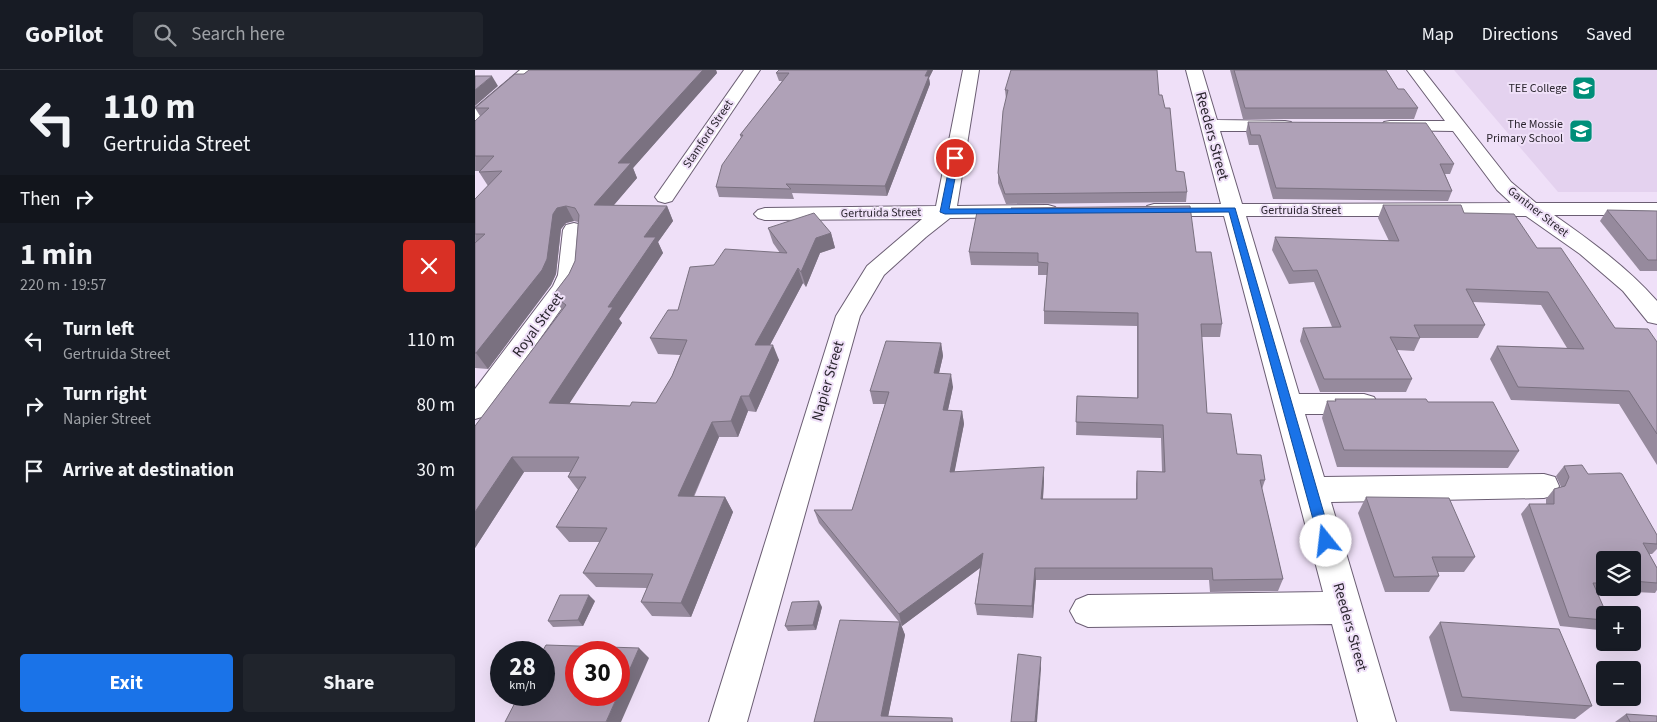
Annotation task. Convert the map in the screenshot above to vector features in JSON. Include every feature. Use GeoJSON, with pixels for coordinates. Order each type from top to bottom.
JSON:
{"type":"FeatureCollection","features":[{"type":"Feature","properties":{"kind":"street"},"geometry":{"type":"LineString","coordinates":[[475,117],[530,70]]}},
{"type":"Feature","properties":{"kind":"street","name":"Stamford Street"},"geometry":{"type":"LineString","coordinates":[[665,197],[751,70]]}},
{"type":"Feature","properties":{"kind":"street"},"geometry":{"type":"LineString","coordinates":[[945,212],[971,70]]}},
{"type":"Feature","properties":{"kind":"street","name":"Reeders Street"},"geometry":{"type":"LineString","coordinates":[[1194,70],[1377,722]]}},
{"type":"Feature","properties":{"kind":"street","name":"Gantner Street"},"geometry":{"type":"LineString","coordinates":[[1415,70],[1497,178],[1531,210],[1588,249],[1610,267],[1631,286],[1657,316]]}},
{"type":"Feature","properties":{"kind":"street"},"geometry":{"type":"LineString","coordinates":[[1209,125],[1302,126]]}},
{"type":"Feature","properties":{"kind":"street"},"geometry":{"type":"LineString","coordinates":[[1368,126],[1458,126]]}},
{"type":"Feature","properties":{"kind":"street","name":"Gertruida Street"},"geometry":{"type":"LineString","coordinates":[[1133,210],[1657,209]]}},
{"type":"Feature","properties":{"kind":"street","name":"Gertruida Street"},"geometry":{"type":"LineString","coordinates":[[765,214],[1064,211]]}},
{"type":"Feature","properties":{"kind":"street","name":"Napier Street"},"geometry":{"type":"LineString","coordinates":[[728,722],[848,316],[875,271],[912,237],[945,212]]}},
{"type":"Feature","properties":{"kind":"street","name":"Royal Street"},"geometry":{"type":"LineString","coordinates":[[475,409],[485,384],[564,288],[570,275],[574,230]]}},
{"type":"Feature","properties":{"kind":"street"},"geometry":{"type":"LineString","coordinates":[[1288,404],[1387,404]]}},
{"type":"Feature","properties":{"kind":"street"},"geometry":{"type":"LineString","coordinates":[[1311,490],[1543,486]]}},
{"type":"Feature","properties":{"kind":"street"},"geometry":{"type":"LineString","coordinates":[[1088,611],[1345,608]]}},
{"type":"Feature","properties":{"kind":"shaded area","name":"The Mossie Primary School"},"geometry":{"type":"Polygon","coordinates":[[[1454,70],[1657,70],[1657,192],[1558,192],[1454,70]]]}},
{"type":"Feature","properties":{"kind":"building"},"geometry":{"type":"Polygon","coordinates":[[[529,70],[703,70],[618,163],[631,163],[594,205],[667,206],[644,237],[656,237],[608,307],[613,307],[549,403],[630,406],[632,402],[656,403],[672,376],[687,340],[650,338],[668,310],[678,310],[690,267],[714,265],[725,249],[787,253],[768,228],[814,213],[831,233],[816,238],[801,272],[798,268],[755,345],[773,345],[749,396],[741,396],[731,421],[712,422],[678,496],[725,497],[681,603],[641,602],[653,574],[583,573],[607,528],[556,527],[586,477],[568,477],[579,457],[512,457],[475,512],[475,426],[566,305],[553,295],[569,274],[575,261],[579,215],[575,208],[566,206],[557,208],[553,214],[547,259],[542,270],[475,353],[475,243],[485,234],[475,234],[475,199],[502,171],[479,172],[494,156],[475,156],[475,121],[489,108],[475,108],[515,74],[524,74],[529,70]]]}},
{"type":"Feature","properties":{"kind":"building"},"geometry":{"type":"Polygon","coordinates":[[[779,70],[928,70],[925,76],[929,76],[885,186],[786,184],[791,189],[716,187],[722,165],[743,135],[740,135],[789,73],[776,73],[779,70]]]}},
{"type":"Feature","properties":{"kind":"building"},"geometry":{"type":"Polygon","coordinates":[[[1011,70],[1157,70],[1159,95],[1162,95],[1165,108],[1170,108],[1176,171],[1184,172],[1187,192],[1005,194],[998,173],[1003,111],[1008,90],[1005,90],[1011,70]]]}},
{"type":"Feature","properties":{"kind":"building"},"geometry":{"type":"Polygon","coordinates":[[[1234,70],[1386,70],[1398,89],[1404,89],[1418,108],[1245,108],[1234,70]]]}},
{"type":"Feature","properties":{"kind":"building"},"geometry":{"type":"Polygon","coordinates":[[[475,76],[492,76],[475,90],[475,76]]]}},
{"type":"Feature","properties":{"kind":"building"},"geometry":{"type":"Polygon","coordinates":[[[1248,122],[1426,123],[1454,164],[1440,164],[1452,191],[1276,188],[1260,135],[1251,135],[1248,122]]]}},
{"type":"Feature","properties":{"kind":"building"},"geometry":{"type":"Polygon","coordinates":[[[1383,205],[1461,205],[1464,213],[1514,214],[1537,248],[1561,248],[1615,328],[1648,329],[1657,342],[1657,434],[1629,391],[1518,387],[1497,346],[1584,349],[1548,292],[1466,289],[1485,325],[1414,325],[1420,338],[1390,337],[1412,379],[1324,379],[1303,328],[1341,327],[1317,270],[1293,271],[1275,237],[1399,241],[1383,205]]]}},
{"type":"Feature","properties":{"kind":"building"},"geometry":{"type":"Polygon","coordinates":[[[1190,206],[1196,252],[1211,252],[1222,324],[1201,324],[1207,413],[1231,414],[1237,454],[1261,455],[1265,480],[1260,480],[1283,579],[1213,580],[1212,568],[1035,568],[1032,606],[975,604],[983,553],[899,614],[814,510],[852,510],[889,392],[870,391],[886,341],[941,343],[934,373],[951,374],[943,410],[962,411],[950,472],[1044,467],[1041,499],[1137,499],[1137,471],[1165,472],[1163,425],[1076,422],[1077,396],[1138,398],[1138,313],[1044,311],[1048,263],[1038,262],[1038,253],[969,252],[977,212],[1013,213],[1011,208],[1190,206]]]}},
{"type":"Feature","properties":{"kind":"building"},"geometry":{"type":"Polygon","coordinates":[[[1607,210],[1657,211],[1657,260],[1648,260],[1607,210]]]}},
{"type":"Feature","properties":{"kind":"building"},"geometry":{"type":"Polygon","coordinates":[[[1335,399],[1426,399],[1428,402],[1493,402],[1519,451],[1344,450],[1327,401],[1336,401],[1335,399]]]}},
{"type":"Feature","properties":{"kind":"building"},"geometry":{"type":"Polygon","coordinates":[[[1582,465],[1588,474],[1622,474],[1657,535],[1657,544],[1643,543],[1657,568],[1657,583],[1641,582],[1641,551],[1596,551],[1596,583],[1593,583],[1596,596],[1599,596],[1603,606],[1596,606],[1596,619],[1569,617],[1529,504],[1554,504],[1554,489],[1565,486],[1569,477],[1564,466],[1582,465]]]}},
{"type":"Feature","properties":{"kind":"building"},"geometry":{"type":"Polygon","coordinates":[[[1366,497],[1449,498],[1475,557],[1432,557],[1439,576],[1394,577],[1366,497]]]}},
{"type":"Feature","properties":{"kind":"building"},"geometry":{"type":"Polygon","coordinates":[[[560,595],[589,595],[578,620],[548,621],[560,595]]]}},
{"type":"Feature","properties":{"kind":"building"},"geometry":{"type":"Polygon","coordinates":[[[819,601],[813,625],[785,626],[792,602],[819,601]]]}},
{"type":"Feature","properties":{"kind":"building"},"geometry":{"type":"Polygon","coordinates":[[[840,620],[900,622],[881,716],[952,718],[952,722],[814,722],[840,620]]]}},
{"type":"Feature","properties":{"kind":"building"},"geometry":{"type":"Polygon","coordinates":[[[1440,622],[1559,629],[1592,706],[1462,697],[1440,622]]]}},
{"type":"Feature","properties":{"kind":"building"},"geometry":{"type":"Polygon","coordinates":[[[555,645],[565,646],[565,706],[613,706],[606,722],[505,722],[513,706],[555,706],[555,645]]]}},
{"type":"Feature","properties":{"kind":"building"},"geometry":{"type":"Polygon","coordinates":[[[630,648],[639,648],[630,669],[630,648]]]}},
{"type":"Feature","properties":{"kind":"building"},"geometry":{"type":"Polygon","coordinates":[[[1018,654],[1041,657],[1035,722],[1011,722],[1018,654]]]}},
{"type":"Feature","properties":{"kind":"building"},"geometry":{"type":"Polygon","coordinates":[[[1626,714],[1657,716],[1657,722],[1630,722],[1626,714]]]}},
{"type":"Feature","properties":{"kind":"place","name":"TEE College"},"geometry":{"type":"Point","coordinates":[1584,88]}},
{"type":"Feature","properties":{"kind":"place","name":"The Mossie Primary School"},"geometry":{"type":"Point","coordinates":[1581,131]}},
{"type":"Feature","properties":{"kind":"route"},"geometry":{"type":"LineString","coordinates":[[955,158],[945,212],[1232,210],[1326,541]]}}]}
